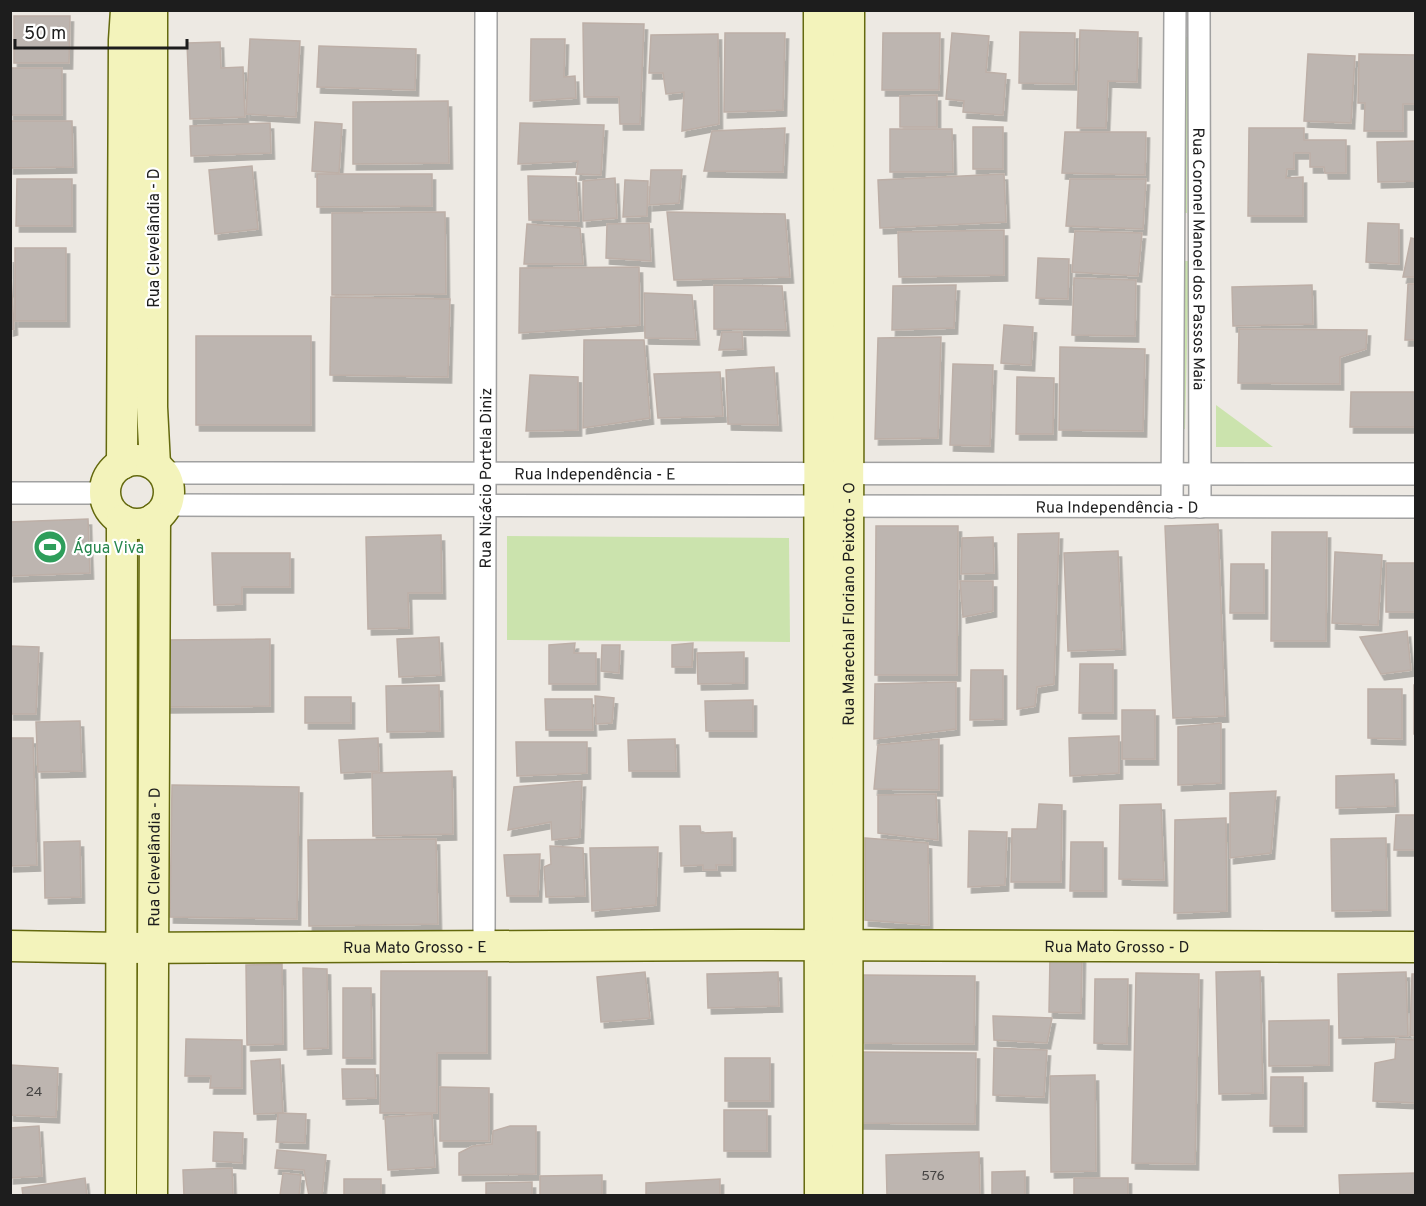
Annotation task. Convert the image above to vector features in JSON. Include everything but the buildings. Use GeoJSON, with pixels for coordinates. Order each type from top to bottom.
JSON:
{"type":"FeatureCollection","features":[{"type":"Feature","properties":{"kind":"street","name":"Rua Clevelândia - D"},"geometry":{"type":"LineString","coordinates":[[122,464],[123,64],[126,10]]}},
{"type":"Feature","properties":{"kind":"street","name":"Rua Clevelândia - D"},"geometry":{"type":"LineString","coordinates":[[152,10],[152,407],[159,469]]}},
{"type":"Feature","properties":{"kind":"street","name":"Rua Nicácio Portela Diniz"},"geometry":{"type":"LineString","coordinates":[[484,946],[486,10]]}},
{"type":"Feature","properties":{"kind":"street","name":"Rua Marechal Floriano Peixoto - O"},"geometry":{"type":"LineString","coordinates":[[819,10],[819,238],[834,474]]}},
{"type":"Feature","properties":{"kind":"street","name":"Rua Marechal Floriano Peixoto - O"},"geometry":{"type":"LineString","coordinates":[[833,1188],[833,507],[848,239],[849,10]]}},
{"type":"Feature","properties":{"kind":"street","name":"Rua Coronel Manoel dos Passos Maia"},"geometry":{"type":"LineString","coordinates":[[1172,507],[1175,10]]}},
{"type":"Feature","properties":{"kind":"street","name":"Rua Coronel Manoel dos Passos Maia"},"geometry":{"type":"LineString","coordinates":[[1199,10],[1200,507]]}},
{"type":"Feature","properties":{"kind":"street"},"geometry":{"type":"LineString","coordinates":[[819,238],[848,239]]}},
{"type":"Feature","properties":{"kind":"street"},"geometry":{"type":"LineString","coordinates":[[1174,247],[1199,246]]}},
{"type":"Feature","properties":{"kind":"street"},"geometry":{"type":"LineString","coordinates":[[139,460],[159,469],[169,492],[161,511],[139,524],[122,520],[110,509],[105,494],[106,486],[111,473],[122,464],[139,460]]}},
{"type":"Feature","properties":{"kind":"street","name":"Rua Independência - E"},"geometry":{"type":"LineString","coordinates":[[159,469],[350,473],[834,474]]}},
{"type":"Feature","properties":{"kind":"street"},"geometry":{"type":"LineString","coordinates":[[350,473],[350,505]]}},
{"type":"Feature","properties":{"kind":"street","name":"Rua Independência - D"},"geometry":{"type":"LineString","coordinates":[[834,474],[1416,474]]}},
{"type":"Feature","properties":{"kind":"street"},"geometry":{"type":"LineString","coordinates":[[1059,474],[1060,507]]}},
{"type":"Feature","properties":{"kind":"street"},"geometry":{"type":"LineString","coordinates":[[1376,474],[1376,507]]}},
{"type":"Feature","properties":{"kind":"street"},"geometry":{"type":"LineString","coordinates":[[10,493],[105,494]]}},
{"type":"Feature","properties":{"kind":"street","name":"Rua Independência - E"},"geometry":{"type":"LineString","coordinates":[[161,511],[350,505],[833,507]]}},
{"type":"Feature","properties":{"kind":"street","name":"Rua Independência - D"},"geometry":{"type":"LineString","coordinates":[[833,507],[1416,507]]}},
{"type":"Feature","properties":{"kind":"street","name":"Rua Clevelândia - D"},"geometry":{"type":"LineString","coordinates":[[152,1187],[154,682],[161,511]]}},
{"type":"Feature","properties":{"kind":"street","name":"Rua Clevelândia - D"},"geometry":{"type":"LineString","coordinates":[[121,1187],[122,520]]}},
{"type":"Feature","properties":{"kind":"street"},"geometry":{"type":"LineString","coordinates":[[122,681],[154,682]]}},
{"type":"Feature","properties":{"kind":"street","name":"Rua Mato Grosso - E"},"geometry":{"type":"LineString","coordinates":[[10,945],[121,948],[833,946]]}},
{"type":"Feature","properties":{"kind":"street","name":"Rua Mato Grosso - D"},"geometry":{"type":"LineString","coordinates":[[833,946],[1416,947]]}},
{"type":"Feature","properties":{"kind":"street"},"geometry":{"type":"LineString","coordinates":[[121,1187],[152,1187]]}},
{"type":"Feature","properties":{"kind":"green space"},"geometry":{"type":"Polygon","coordinates":[[[1182,37],[1189,37],[1187,213],[1180,213],[1182,37]]]}},
{"type":"Feature","properties":{"kind":"green space"},"geometry":{"type":"Polygon","coordinates":[[[1182,261],[1189,261],[1185,429],[1178,429],[1182,261]]]}},
{"type":"Feature","properties":{"kind":"green space"},"geometry":{"type":"Polygon","coordinates":[[[1216,405],[1273,447],[1216,447],[1216,405]]]}},
{"type":"Feature","properties":{"kind":"green space"},"geometry":{"type":"Polygon","coordinates":[[[507,536],[789,538],[790,642],[507,640],[507,536]]]}},
{"type":"Feature","properties":{"kind":"place","name":"Água Viva"},"geometry":{"type":"Point","coordinates":[50,547]}}]}
